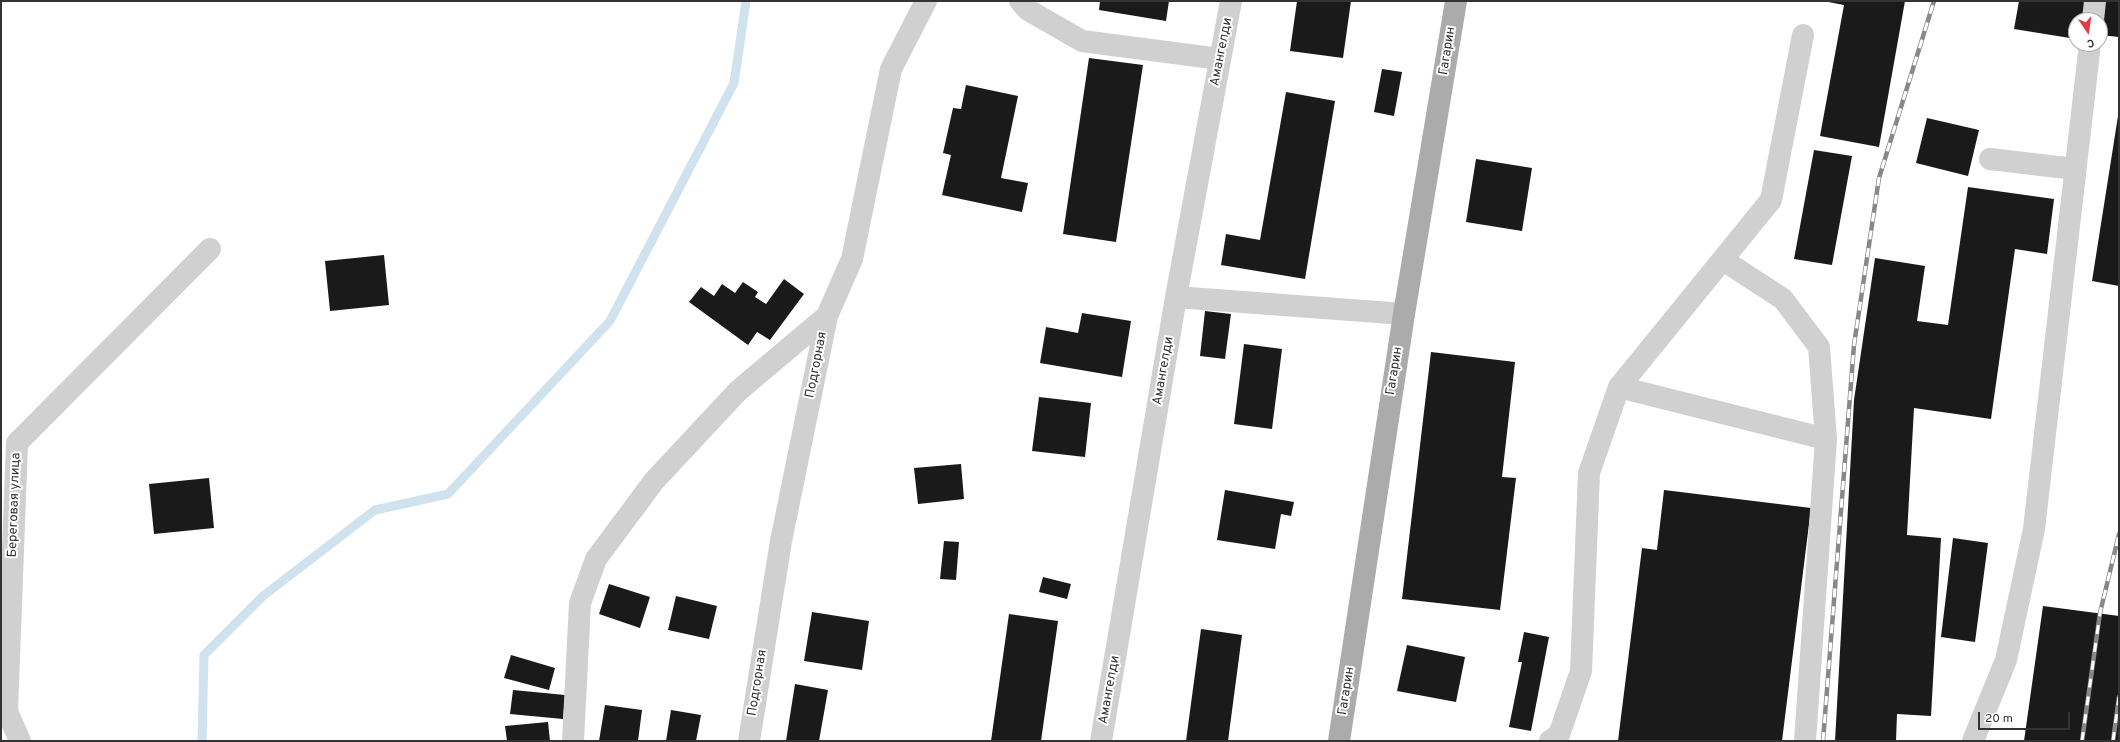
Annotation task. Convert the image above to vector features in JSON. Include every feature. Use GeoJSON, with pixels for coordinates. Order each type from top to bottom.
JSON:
{"type":"FeatureCollection","features":[{"type":"Feature","properties":{"kind":"main road","name":"Гагарин"},"geometry":{"type":"LineString","coordinates":[[1339,741],[1404,314],[1456,1]]}},
{"type":"Feature","properties":{"kind":"street","name":"Подгорная"},"geometry":{"type":"LineString","coordinates":[[749,741],[781,541],[827,316],[852,260],[891,70],[926,1]]}},
{"type":"Feature","properties":{"kind":"street"},"geometry":{"type":"LineString","coordinates":[[1020,1],[1028,10],[1082,41],[1220,59]]}},
{"type":"Feature","properties":{"kind":"street","name":"Амангелди"},"geometry":{"type":"LineString","coordinates":[[1101,741],[1176,297],[1231,1]]}},
{"type":"Feature","properties":{"kind":"street"},"geometry":{"type":"LineString","coordinates":[[2094,12],[2095,1]]}},
{"type":"Feature","properties":{"kind":"street"},"geometry":{"type":"LineString","coordinates":[[1550,741],[1559,735],[1581,671],[1589,473],[1619,387],[1771,200],[1803,35]]}},
{"type":"Feature","properties":{"kind":"street"},"geometry":{"type":"LineString","coordinates":[[1973,741],[2006,660],[2034,529],[2089,52]]}},
{"type":"Feature","properties":{"kind":"street"},"geometry":{"type":"LineString","coordinates":[[1990,159],[2075,169]]}},
{"type":"Feature","properties":{"kind":"street","name":"Береговая улица"},"geometry":{"type":"LineString","coordinates":[[20,741],[7,711],[17,443],[210,249]]}},
{"type":"Feature","properties":{"kind":"street"},"geometry":{"type":"LineString","coordinates":[[1723,260],[1783,299],[1819,347],[1826,439],[1805,741]]}},
{"type":"Feature","properties":{"kind":"street"},"geometry":{"type":"LineString","coordinates":[[1176,297],[1404,314]]}},
{"type":"Feature","properties":{"kind":"street"},"geometry":{"type":"LineString","coordinates":[[573,741],[580,603],[596,559],[654,481],[738,391],[827,316]]}},
{"type":"Feature","properties":{"kind":"street"},"geometry":{"type":"LineString","coordinates":[[1619,387],[1826,439]]}},
{"type":"Feature","properties":{"kind":"building"},"geometry":{"type":"Polygon","coordinates":[[[1100,1],[1169,1],[1166,21],[1099,10],[1100,1]]]}},
{"type":"Feature","properties":{"kind":"building"},"geometry":{"type":"Polygon","coordinates":[[[1297,1],[1351,1],[1343,58],[1290,51],[1297,1]]]}},
{"type":"Feature","properties":{"kind":"building"},"geometry":{"type":"Polygon","coordinates":[[[1823,1],[1905,1],[1879,147],[1820,136],[1844,5],[1823,1]]]}},
{"type":"Feature","properties":{"kind":"building"},"geometry":{"type":"Polygon","coordinates":[[[2019,1],[2085,1],[2083,12],[2068,12],[2068,38],[2014,29],[2019,1]]]}},
{"type":"Feature","properties":{"kind":"building"},"geometry":{"type":"Polygon","coordinates":[[[2104,1],[2119,1],[2119,37],[2108,36],[2108,12],[2103,12],[2104,1]]]}},
{"type":"Feature","properties":{"kind":"building"},"geometry":{"type":"Polygon","coordinates":[[[1089,58],[1143,65],[1116,242],[1063,234],[1089,58]]]}},
{"type":"Feature","properties":{"kind":"building"},"geometry":{"type":"Polygon","coordinates":[[[1382,69],[1402,72],[1394,116],[1374,112],[1382,69]]]}},
{"type":"Feature","properties":{"kind":"building"},"geometry":{"type":"Polygon","coordinates":[[[966,85],[1018,96],[1001,178],[1028,183],[1022,212],[942,195],[951,155],[943,153],[953,108],[961,109],[966,85]]]}},
{"type":"Feature","properties":{"kind":"building"},"geometry":{"type":"Polygon","coordinates":[[[1286,92],[1335,101],[1305,279],[1221,265],[1226,234],[1260,240],[1286,92]]]}},
{"type":"Feature","properties":{"kind":"building"},"geometry":{"type":"Polygon","coordinates":[[[2119,116],[2119,286],[2092,281],[2119,116]]]}},
{"type":"Feature","properties":{"kind":"building"},"geometry":{"type":"Polygon","coordinates":[[[1927,118],[1979,130],[1968,176],[1916,163],[1927,118]]]}},
{"type":"Feature","properties":{"kind":"building"},"geometry":{"type":"Polygon","coordinates":[[[1814,150],[1852,156],[1832,265],[1794,259],[1814,150]]]}},
{"type":"Feature","properties":{"kind":"building"},"geometry":{"type":"Polygon","coordinates":[[[1476,159],[1532,168],[1522,231],[1466,222],[1476,159]]]}},
{"type":"Feature","properties":{"kind":"building"},"geometry":{"type":"Polygon","coordinates":[[[1968,187],[2054,199],[2047,254],[2015,249],[1991,419],[1914,408],[1907,535],[1941,538],[1931,716],[1897,714],[1896,741],[1835,741],[1854,400],[1875,258],[1925,266],[1917,321],[1948,325],[1968,187]]]}},
{"type":"Feature","properties":{"kind":"building"},"geometry":{"type":"Polygon","coordinates":[[[384,255],[389,305],[330,311],[325,261],[384,255]]]}},
{"type":"Feature","properties":{"kind":"building"},"geometry":{"type":"Polygon","coordinates":[[[784,279],[804,294],[770,340],[757,332],[748,345],[689,302],[701,287],[714,296],[722,284],[735,293],[743,282],[758,292],[755,297],[766,304],[784,279]]]}},
{"type":"Feature","properties":{"kind":"building"},"geometry":{"type":"Polygon","coordinates":[[[1205,311],[1231,314],[1225,359],[1200,356],[1205,311]]]}},
{"type":"Feature","properties":{"kind":"building"},"geometry":{"type":"Polygon","coordinates":[[[1082,313],[1131,321],[1122,377],[1040,363],[1046,327],[1078,333],[1082,313]]]}},
{"type":"Feature","properties":{"kind":"building"},"geometry":{"type":"Polygon","coordinates":[[[1244,344],[1282,349],[1272,429],[1234,424],[1244,344]]]}},
{"type":"Feature","properties":{"kind":"building"},"geometry":{"type":"Polygon","coordinates":[[[1431,352],[1515,362],[1502,477],[1516,478],[1500,610],[1402,599],[1431,352]]]}},
{"type":"Feature","properties":{"kind":"building"},"geometry":{"type":"Polygon","coordinates":[[[1039,397],[1091,403],[1085,457],[1032,451],[1039,397]]]}},
{"type":"Feature","properties":{"kind":"building"},"geometry":{"type":"Polygon","coordinates":[[[961,464],[964,499],[918,504],[914,468],[961,464]]]}},
{"type":"Feature","properties":{"kind":"building"},"geometry":{"type":"Polygon","coordinates":[[[209,478],[214,528],[154,534],[149,484],[209,478]]]}},
{"type":"Feature","properties":{"kind":"building"},"geometry":{"type":"Polygon","coordinates":[[[1225,490],[1294,502],[1291,516],[1281,514],[1275,549],[1217,540],[1225,490]]]}},
{"type":"Feature","properties":{"kind":"building"},"geometry":{"type":"Polygon","coordinates":[[[1664,490],[1811,508],[1782,741],[1618,741],[1642,548],[1657,550],[1664,490]]]}},
{"type":"Feature","properties":{"kind":"building"},"geometry":{"type":"Polygon","coordinates":[[[1953,538],[1988,543],[1975,642],[1941,637],[1953,538]]]}},
{"type":"Feature","properties":{"kind":"building"},"geometry":{"type":"Polygon","coordinates":[[[944,541],[959,542],[956,580],[940,579],[944,541]]]}},
{"type":"Feature","properties":{"kind":"building"},"geometry":{"type":"Polygon","coordinates":[[[1043,577],[1071,584],[1067,599],[1039,592],[1043,577]]]}},
{"type":"Feature","properties":{"kind":"building"},"geometry":{"type":"Polygon","coordinates":[[[609,584],[650,597],[640,628],[599,614],[609,584]]]}},
{"type":"Feature","properties":{"kind":"building"},"geometry":{"type":"Polygon","coordinates":[[[676,596],[717,606],[709,639],[668,630],[676,596]]]}},
{"type":"Feature","properties":{"kind":"building"},"geometry":{"type":"Polygon","coordinates":[[[2043,606],[2119,616],[2119,741],[2024,741],[2043,606]]]}},
{"type":"Feature","properties":{"kind":"building"},"geometry":{"type":"Polygon","coordinates":[[[812,612],[869,621],[862,670],[804,661],[812,612]]]}},
{"type":"Feature","properties":{"kind":"building"},"geometry":{"type":"Polygon","coordinates":[[[1009,614],[1058,621],[1041,741],[991,741],[1009,614]]]}},
{"type":"Feature","properties":{"kind":"building"},"geometry":{"type":"Polygon","coordinates":[[[1201,629],[1242,635],[1228,741],[1186,741],[1201,629]]]}},
{"type":"Feature","properties":{"kind":"building"},"geometry":{"type":"Polygon","coordinates":[[[1524,632],[1549,637],[1531,731],[1509,727],[1522,662],[1518,662],[1524,632]]]}},
{"type":"Feature","properties":{"kind":"building"},"geometry":{"type":"Polygon","coordinates":[[[1407,645],[1465,657],[1456,702],[1397,691],[1407,645]]]}},
{"type":"Feature","properties":{"kind":"building"},"geometry":{"type":"Polygon","coordinates":[[[511,655],[555,668],[549,690],[504,678],[511,655]]]}},
{"type":"Feature","properties":{"kind":"building"},"geometry":{"type":"Polygon","coordinates":[[[795,684],[828,690],[819,741],[786,741],[795,684]]]}},
{"type":"Feature","properties":{"kind":"building"},"geometry":{"type":"Polygon","coordinates":[[[513,690],[565,695],[563,719],[510,714],[513,690]]]}},
{"type":"Feature","properties":{"kind":"building"},"geometry":{"type":"Polygon","coordinates":[[[605,705],[642,710],[638,741],[599,741],[605,705]]]}},
{"type":"Feature","properties":{"kind":"building"},"geometry":{"type":"Polygon","coordinates":[[[671,710],[701,715],[696,741],[666,741],[671,710]]]}},
{"type":"Feature","properties":{"kind":"building"},"geometry":{"type":"Polygon","coordinates":[[[548,722],[550,741],[507,741],[505,726],[548,722]]]}},
{"type":"Feature","properties":{"kind":"waterway"},"geometry":{"type":"LineString","coordinates":[[202,741],[204,655],[263,596],[375,510],[448,494],[610,321],[734,83],[746,1]]}},
{"type":"Feature","properties":{"kind":"railway"},"geometry":{"type":"LineString","coordinates":[[1823,741],[1854,345],[1879,178],[1934,1]]}},
{"type":"Feature","properties":{"kind":"railway"},"geometry":{"type":"LineString","coordinates":[[2082,741],[2100,613],[2119,534]]}},
{"type":"Feature","properties":{"kind":"railway"},"geometry":{"type":"LineString","coordinates":[[2113,741],[2119,697]]}}]}
